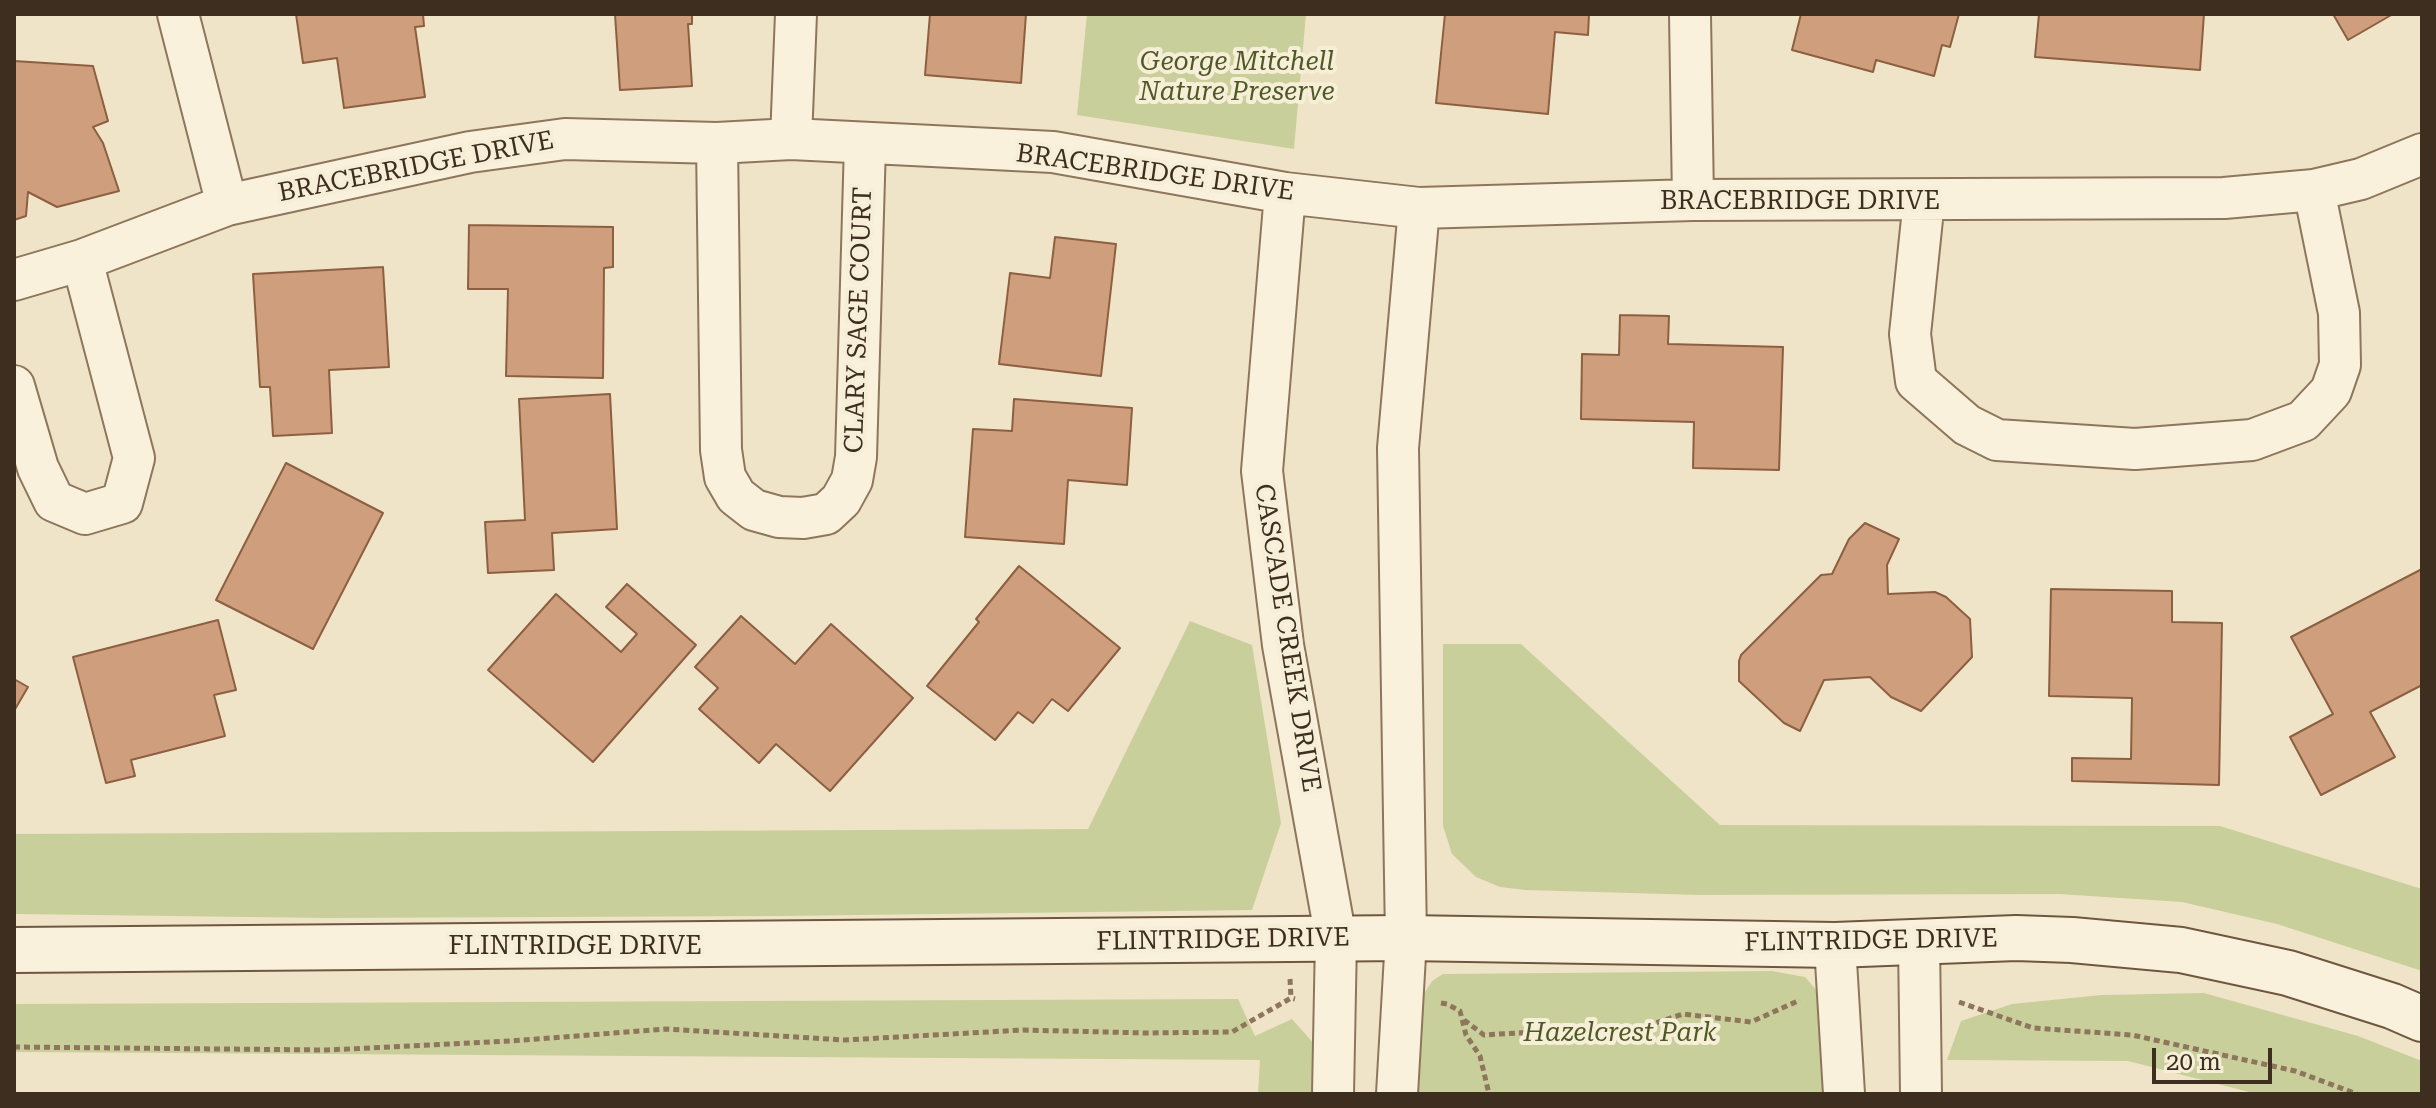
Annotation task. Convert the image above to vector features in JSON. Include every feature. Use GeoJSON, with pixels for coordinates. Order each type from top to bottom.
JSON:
{"type":"FeatureCollection","features":[{"type":"Feature","properties":{"kind":"street"},"geometry":{"type":"LineString","coordinates":[[178,14],[227,205]]}},
{"type":"Feature","properties":{"kind":"street"},"geometry":{"type":"LineString","coordinates":[[791,139],[796,14]]}},
{"type":"Feature","properties":{"kind":"street"},"geometry":{"type":"LineString","coordinates":[[1690,14],[1693,200]]}},
{"type":"Feature","properties":{"kind":"street","name":"BRACEBRIDGE DRIVE"},"geometry":{"type":"LineString","coordinates":[[14,280],[82,260],[227,205],[470,152],[565,139],[717,143],[791,139],[1053,152],[1285,193],[1419,208],[1693,200],[2224,198],[2314,190],[2361,179],[2422,154]]}},
{"type":"Feature","properties":{"kind":"street","name":"CLARY SAGE COURT"},"geometry":{"type":"LineString","coordinates":[[717,143],[721,450],[725,477],[736,496],[754,510],[779,517],[803,518],[826,514],[841,500],[852,480],[856,457],[865,144]]}},
{"type":"Feature","properties":{"kind":"street"},"geometry":{"type":"LineString","coordinates":[[1924,200],[1910,334],[1916,381],[1967,425],[1997,440],[2135,449],[2252,440],[2303,421],[2331,391],[2340,365],[2339,313],[2314,190]]}},
{"type":"Feature","properties":{"kind":"street","name":"CASCADE CREEK DRIVE"},"geometry":{"type":"LineString","coordinates":[[1285,193],[1262,471],[1283,645],[1336,939],[1333,1094]]}},
{"type":"Feature","properties":{"kind":"street"},"geometry":{"type":"LineString","coordinates":[[1397,1094],[1406,938],[1398,448],[1419,208]]}},
{"type":"Feature","properties":{"kind":"street"},"geometry":{"type":"LineString","coordinates":[[14,386],[38,468],[54,501],[85,514],[122,503],[134,458],[82,260]]}},
{"type":"Feature","properties":{"kind":"street","name":"FLINTRIDGE DRIVE"},"geometry":{"type":"LineString","coordinates":[[14,950],[1406,938],[1835,945],[2044,939],[2181,950],[2288,973],[2392,1006],[2422,1019]]}},
{"type":"Feature","properties":{"kind":"street"},"geometry":{"type":"LineString","coordinates":[[1919,942],[1921,1094]]}},
{"type":"Feature","properties":{"kind":"street"},"geometry":{"type":"LineString","coordinates":[[1835,945],[1844,1094]]}},
{"type":"Feature","properties":{"kind":"path"},"geometry":{"type":"LineString","coordinates":[[14,1047],[327,1050],[666,1029],[845,1040],[1023,1030],[1232,1032],[1291,998],[1336,1000]]}},
{"type":"Feature","properties":{"kind":"path"},"geometry":{"type":"LineString","coordinates":[[1402,1002],[1447,1004],[1460,1011],[1466,1035],[1480,1056],[1489,1094]]}},
{"type":"Feature","properties":{"kind":"green space","name":"George Mitchell Nature Preserve"},"geometry":{"type":"Polygon","coordinates":[[[1087,14],[1306,14],[1294,149],[1077,115],[1087,14]]]}},
{"type":"Feature","properties":{"kind":"green space"},"geometry":{"type":"Polygon","coordinates":[[[1190,621],[1252,645],[1281,823],[1252,910],[326,918],[14,914],[14,834],[1088,829],[1190,621]]]}},
{"type":"Feature","properties":{"kind":"green space"},"geometry":{"type":"Polygon","coordinates":[[[1443,644],[1521,644],[1720,825],[2220,826],[2422,889],[2422,971],[2277,924],[2182,902],[2059,894],[1700,895],[1500,887],[1476,877],[1452,854],[1443,826],[1443,644]]]}},
{"type":"Feature","properties":{"kind":"green space","name":"Hazelcrest Park"},"geometry":{"type":"Polygon","coordinates":[[[1772,971],[1805,977],[1819,993],[1830,1094],[1411,1094],[1415,1008],[1432,981],[1443,974],[1772,971]]]}},
{"type":"Feature","properties":{"kind":"green space"},"geometry":{"type":"Polygon","coordinates":[[[2204,993],[2358,1036],[2422,1061],[2422,1094],[2257,1094],[2128,1061],[1947,1060],[1961,1021],[2012,1004],[2101,995],[2204,993]]]}},
{"type":"Feature","properties":{"kind":"green space"},"geometry":{"type":"Polygon","coordinates":[[[1238,999],[1255,1036],[1292,1019],[1315,1045],[1311,1094],[1258,1094],[1260,1060],[14,1052],[14,1004],[1238,999]]]}},
{"type":"Feature","properties":{"kind":"building"},"geometry":{"type":"Polygon","coordinates":[[[296,14],[423,14],[424,26],[415,27],[425,97],[344,108],[337,58],[303,63],[296,14]]]}},
{"type":"Feature","properties":{"kind":"building"},"geometry":{"type":"Polygon","coordinates":[[[615,14],[692,14],[692,24],[688,24],[692,86],[620,90],[615,14]]]}},
{"type":"Feature","properties":{"kind":"building"},"geometry":{"type":"Polygon","coordinates":[[[930,14],[1026,14],[1021,83],[925,75],[930,14]]]}},
{"type":"Feature","properties":{"kind":"building"},"geometry":{"type":"Polygon","coordinates":[[[1445,14],[1589,14],[1588,35],[1555,32],[1548,114],[1436,103],[1445,14]]]}},
{"type":"Feature","properties":{"kind":"building"},"geometry":{"type":"Polygon","coordinates":[[[1801,14],[1959,14],[1950,47],[1942,45],[1934,76],[1876,60],[1873,72],[1792,50],[1801,14]]]}},
{"type":"Feature","properties":{"kind":"building"},"geometry":{"type":"Polygon","coordinates":[[[2039,14],[2204,14],[2200,70],[2035,57],[2039,14]]]}},
{"type":"Feature","properties":{"kind":"building"},"geometry":{"type":"Polygon","coordinates":[[[2333,14],[2393,14],[2348,40],[2333,14]]]}},
{"type":"Feature","properties":{"kind":"building"},"geometry":{"type":"Polygon","coordinates":[[[14,61],[93,66],[108,121],[93,127],[103,143],[119,191],[57,207],[28,192],[26,216],[14,220],[14,61]]]}},
{"type":"Feature","properties":{"kind":"building"},"geometry":{"type":"Polygon","coordinates":[[[469,225],[613,227],[613,267],[604,268],[603,378],[506,376],[508,289],[468,289],[469,225]]]}},
{"type":"Feature","properties":{"kind":"building"},"geometry":{"type":"Polygon","coordinates":[[[1055,237],[1116,244],[1101,376],[999,364],[1010,273],[1050,278],[1055,237]]]}},
{"type":"Feature","properties":{"kind":"building"},"geometry":{"type":"Polygon","coordinates":[[[383,267],[389,367],[329,370],[332,433],[273,436],[270,387],[260,387],[253,274],[383,267]]]}},
{"type":"Feature","properties":{"kind":"building"},"geometry":{"type":"Polygon","coordinates":[[[1620,315],[1669,316],[1668,344],[1783,347],[1779,470],[1693,468],[1694,422],[1581,419],[1582,354],[1619,355],[1620,315]]]}},
{"type":"Feature","properties":{"kind":"building"},"geometry":{"type":"Polygon","coordinates":[[[610,394],[617,529],[552,533],[554,570],[488,573],[485,522],[525,520],[519,399],[610,394]]]}},
{"type":"Feature","properties":{"kind":"building"},"geometry":{"type":"Polygon","coordinates":[[[1014,399],[1132,408],[1127,485],[1068,480],[1064,544],[965,537],[973,429],[1012,431],[1014,399]]]}},
{"type":"Feature","properties":{"kind":"building"},"geometry":{"type":"Polygon","coordinates":[[[286,463],[383,513],[313,649],[216,600],[286,463]]]}},
{"type":"Feature","properties":{"kind":"building"},"geometry":{"type":"Polygon","coordinates":[[[1865,523],[1899,539],[1887,565],[1888,594],[1935,592],[1946,597],[1970,619],[1972,657],[1921,711],[1891,697],[1870,677],[1824,680],[1800,731],[1784,723],[1739,681],[1739,661],[1741,655],[1821,575],[1832,574],[1849,539],[1865,523]]]}},
{"type":"Feature","properties":{"kind":"building"},"geometry":{"type":"Polygon","coordinates":[[[1019,566],[1120,648],[1068,711],[1052,699],[1033,723],[1018,712],[995,740],[927,686],[1019,566]]]}},
{"type":"Feature","properties":{"kind":"building"},"geometry":{"type":"Polygon","coordinates":[[[2422,569],[2422,685],[2370,712],[2395,757],[2321,795],[2290,737],[2333,714],[2291,637],[2422,569]]]}},
{"type":"Feature","properties":{"kind":"building"},"geometry":{"type":"Polygon","coordinates":[[[627,584],[696,645],[593,762],[488,670],[556,594],[621,652],[637,634],[606,607],[627,584]]]}},
{"type":"Feature","properties":{"kind":"building"},"geometry":{"type":"Polygon","coordinates":[[[2051,589],[2172,591],[2172,622],[2222,623],[2219,785],[2072,781],[2072,758],[2131,759],[2132,698],[2049,696],[2051,589]]]}},
{"type":"Feature","properties":{"kind":"building"},"geometry":{"type":"Polygon","coordinates":[[[741,616],[795,664],[831,624],[913,698],[830,791],[776,744],[759,763],[699,709],[718,688],[695,667],[741,616]]]}},
{"type":"Feature","properties":{"kind":"building"},"geometry":{"type":"Polygon","coordinates":[[[218,620],[236,690],[214,695],[225,736],[131,760],[135,776],[106,783],[73,657],[218,620]]]}},
{"type":"Feature","properties":{"kind":"building"},"geometry":{"type":"Polygon","coordinates":[[[14,679],[28,687],[14,711],[14,679]]]}}]}
